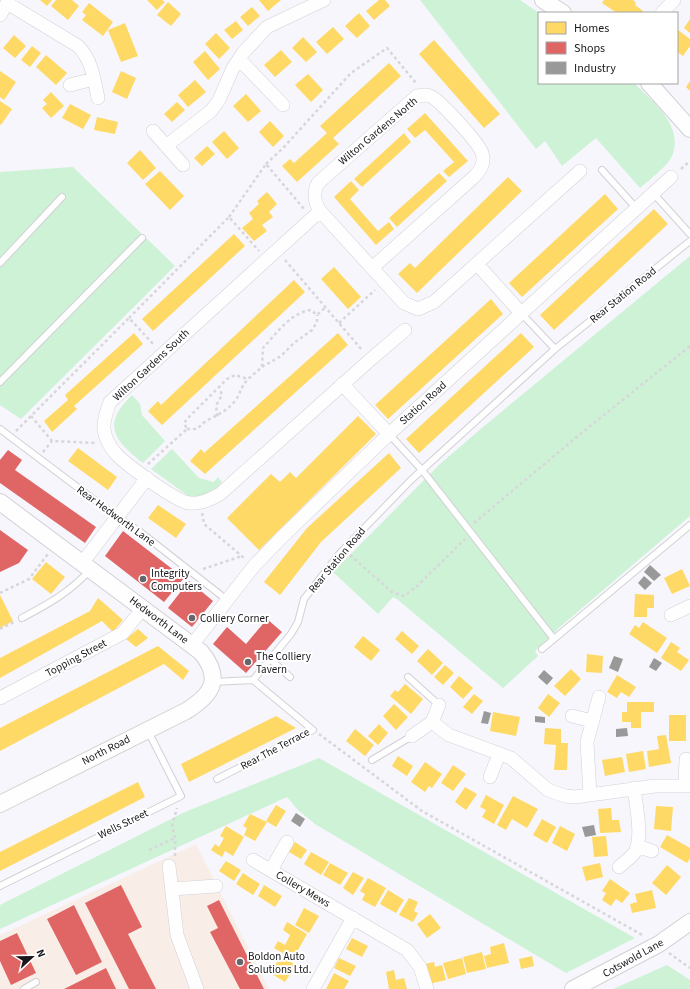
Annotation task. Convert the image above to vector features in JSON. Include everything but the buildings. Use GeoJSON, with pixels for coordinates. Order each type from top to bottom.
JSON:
{"type":"FeatureCollection","features":[{"type":"Feature","properties":{"kind":"street"},"geometry":{"type":"LineString","coordinates":[[166,146],[211,112],[219,100],[233,68],[254,39],[267,27],[324,0]]}},
{"type":"Feature","properties":{"kind":"street"},"geometry":{"type":"LineString","coordinates":[[543,0],[561,12]]}},
{"type":"Feature","properties":{"kind":"street"},"geometry":{"type":"LineString","coordinates":[[0,15],[8,1],[78,46],[89,60],[98,98]]}},
{"type":"Feature","properties":{"kind":"street"},"geometry":{"type":"LineString","coordinates":[[239,59],[283,105]]}},
{"type":"Feature","properties":{"kind":"street"},"geometry":{"type":"LineString","coordinates":[[70,85],[94,79]]}},
{"type":"Feature","properties":{"kind":"street"},"geometry":{"type":"LineString","coordinates":[[650,84],[690,129]]}},
{"type":"Feature","properties":{"kind":"street","name":"Wilton Gardens North"},"geometry":{"type":"LineString","coordinates":[[372,268],[475,176],[481,169],[483,162],[479,146],[439,102],[425,95],[411,100],[318,183],[314,190],[314,197],[316,214],[372,268],[404,303],[418,309],[434,302],[580,171]]}},
{"type":"Feature","properties":{"kind":"street"},"geometry":{"type":"LineString","coordinates":[[153,131],[183,165]]}},
{"type":"Feature","properties":{"kind":"street","name":"Station Road"},"geometry":{"type":"LineString","coordinates":[[192,645],[254,566],[389,434],[638,209],[671,177]]}},
{"type":"Feature","properties":{"kind":"street","name":"Wilton Gardens South"},"geometry":{"type":"LineString","coordinates":[[108,443],[104,429],[105,415],[110,402],[316,214]]}},
{"type":"Feature","properties":{"kind":"street"},"geometry":{"type":"LineString","coordinates":[[477,264],[522,314]]}},
{"type":"Feature","properties":{"kind":"street"},"geometry":{"type":"LineString","coordinates":[[108,443],[116,454],[143,475],[185,502],[200,503],[220,494],[342,384],[405,330]]}},
{"type":"Feature","properties":{"kind":"street"},"geometry":{"type":"LineString","coordinates":[[342,384],[389,434]]}},
{"type":"Feature","properties":{"kind":"street"},"geometry":{"type":"LineString","coordinates":[[87,566],[143,475]]}},
{"type":"Feature","properties":{"kind":"street","name":"Hedworth Lane"},"geometry":{"type":"LineString","coordinates":[[0,502],[192,645],[209,661],[211,687]]}},
{"type":"Feature","properties":{"kind":"street"},"geometry":{"type":"LineString","coordinates":[[671,615],[690,606]]}},
{"type":"Feature","properties":{"kind":"street","name":"Topping Street"},"geometry":{"type":"LineString","coordinates":[[0,698],[123,633],[143,608]]}},
{"type":"Feature","properties":{"kind":"street","name":"North Road"},"geometry":{"type":"LineString","coordinates":[[0,804],[199,703],[211,687]]}},
{"type":"Feature","properties":{"kind":"street"},"geometry":{"type":"LineString","coordinates":[[590,795],[586,742],[599,697]]}},
{"type":"Feature","properties":{"kind":"street"},"geometry":{"type":"LineString","coordinates":[[412,736],[432,722],[439,706]]}},
{"type":"Feature","properties":{"kind":"street"},"geometry":{"type":"LineString","coordinates":[[572,716],[592,721]]}},
{"type":"Feature","properties":{"kind":"street"},"geometry":{"type":"LineString","coordinates":[[432,722],[449,735],[519,763],[548,790],[557,794],[575,797],[634,788],[655,786],[687,786],[686,759]]}},
{"type":"Feature","properties":{"kind":"street"},"geometry":{"type":"LineString","coordinates":[[490,777],[498,754]]}},
{"type":"Feature","properties":{"kind":"street"},"geometry":{"type":"LineString","coordinates":[[619,867],[634,852],[637,846],[639,834],[634,788]]}},
{"type":"Feature","properties":{"kind":"street"},"geometry":{"type":"LineString","coordinates":[[271,870],[287,842]]}},
{"type":"Feature","properties":{"kind":"street"},"geometry":{"type":"LineString","coordinates":[[637,846],[652,851]]}},
{"type":"Feature","properties":{"kind":"street","name":"Collery Mews"},"geometry":{"type":"LineString","coordinates":[[253,860],[407,950],[420,967],[427,989]]}},
{"type":"Feature","properties":{"kind":"street"},"geometry":{"type":"LineString","coordinates":[[169,866],[177,935],[197,989]]}},
{"type":"Feature","properties":{"kind":"street"},"geometry":{"type":"LineString","coordinates":[[172,889],[216,886]]}},
{"type":"Feature","properties":{"kind":"street"},"geometry":{"type":"LineString","coordinates":[[313,989],[354,918]]}},
{"type":"Feature","properties":{"kind":"street","name":"Cotswold Lane"},"geometry":{"type":"LineString","coordinates":[[573,989],[659,944],[690,922]]}},
{"type":"Feature","properties":{"kind":"lane"},"geometry":{"type":"LineString","coordinates":[[602,170],[638,209]]}},
{"type":"Feature","properties":{"kind":"lane"},"geometry":{"type":"LineString","coordinates":[[654,194],[690,234]]}},
{"type":"Feature","properties":{"kind":"lane"},"geometry":{"type":"LineString","coordinates":[[0,263],[62,197]]}},
{"type":"Feature","properties":{"kind":"lane"},"geometry":{"type":"LineString","coordinates":[[0,382],[142,238]]}},
{"type":"Feature","properties":{"kind":"lane","name":"Rear Station Road"},"geometry":{"type":"LineString","coordinates":[[253,680],[291,634],[298,622],[304,599],[344,549],[422,470],[556,349],[690,241]]}},
{"type":"Feature","properties":{"kind":"lane"},"geometry":{"type":"LineString","coordinates":[[522,314],[556,349]]}},
{"type":"Feature","properties":{"kind":"lane"},"geometry":{"type":"LineString","coordinates":[[0,439],[5,433]]}},
{"type":"Feature","properties":{"kind":"lane","name":"Rear Hedworth Lane"},"geometry":{"type":"LineString","coordinates":[[5,433],[117,517],[139,531],[227,600]]}},
{"type":"Feature","properties":{"kind":"lane"},"geometry":{"type":"LineString","coordinates":[[389,434],[422,470],[554,639]]}},
{"type":"Feature","properties":{"kind":"lane"},"geometry":{"type":"LineString","coordinates":[[542,650],[690,524]]}},
{"type":"Feature","properties":{"kind":"lane"},"geometry":{"type":"LineString","coordinates":[[22,618],[62,596],[77,585],[87,566]]}},
{"type":"Feature","properties":{"kind":"lane"},"geometry":{"type":"LineString","coordinates":[[270,660],[290,677]]}},
{"type":"Feature","properties":{"kind":"lane"},"geometry":{"type":"LineString","coordinates":[[408,677],[439,706]]}},
{"type":"Feature","properties":{"kind":"lane"},"geometry":{"type":"LineString","coordinates":[[211,687],[253,680]]}},
{"type":"Feature","properties":{"kind":"lane","name":"Rear The Terrace"},"geometry":{"type":"LineString","coordinates":[[217,779],[313,730],[253,680]]}},
{"type":"Feature","properties":{"kind":"lane"},"geometry":{"type":"LineString","coordinates":[[148,730],[181,796]]}},
{"type":"Feature","properties":{"kind":"lane"},"geometry":{"type":"LineString","coordinates":[[372,760],[412,736]]}},
{"type":"Feature","properties":{"kind":"lane","name":"Wells Street"},"geometry":{"type":"LineString","coordinates":[[0,886],[181,796]]}},
{"type":"Feature","properties":{"kind":"lane"},"geometry":{"type":"LineString","coordinates":[[24,989],[36,982]]}},
{"type":"Feature","properties":{"kind":"path"},"geometry":{"type":"LineString","coordinates":[[5,433],[31,416],[229,217],[266,164],[285,146],[351,73],[387,48],[425,95]]}},
{"type":"Feature","properties":{"kind":"path"},"geometry":{"type":"LineString","coordinates":[[266,164],[316,214]]}},
{"type":"Feature","properties":{"kind":"path"},"geometry":{"type":"LineString","coordinates":[[229,217],[266,260]]}},
{"type":"Feature","properties":{"kind":"path"},"geometry":{"type":"LineString","coordinates":[[276,251],[326,307],[370,360]]}},
{"type":"Feature","properties":{"kind":"path"},"geometry":{"type":"LineString","coordinates":[[339,323],[384,281]]}},
{"type":"Feature","properties":{"kind":"path"},"geometry":{"type":"LineString","coordinates":[[143,475],[187,429],[196,429],[205,422],[218,416],[235,401],[239,394],[240,387],[262,367],[281,356],[294,343],[312,330],[317,322],[317,315],[326,307]]}},
{"type":"Feature","properties":{"kind":"path"},"geometry":{"type":"LineString","coordinates":[[262,367],[262,348],[290,321],[304,311],[311,310],[317,315]]}},
{"type":"Feature","properties":{"kind":"path"},"geometry":{"type":"LineString","coordinates":[[129,318],[163,354]]}},
{"type":"Feature","properties":{"kind":"path"},"geometry":{"type":"LineString","coordinates":[[344,549],[392,592],[404,596],[416,587],[470,531],[579,434],[690,346]]}},
{"type":"Feature","properties":{"kind":"path"},"geometry":{"type":"LineString","coordinates":[[187,429],[184,423],[187,418],[218,387],[235,375],[248,379]]}},
{"type":"Feature","properties":{"kind":"path"},"geometry":{"type":"LineString","coordinates":[[218,387],[222,395],[217,404],[216,413],[218,416]]}},
{"type":"Feature","properties":{"kind":"path"},"geometry":{"type":"LineString","coordinates":[[31,416],[52,441],[108,443]]}},
{"type":"Feature","properties":{"kind":"path"},"geometry":{"type":"LineString","coordinates":[[200,503],[204,524],[254,566]]}},
{"type":"Feature","properties":{"kind":"path"},"geometry":{"type":"LineString","coordinates":[[0,593],[29,579],[56,543]]}},
{"type":"Feature","properties":{"kind":"path"},"geometry":{"type":"LineString","coordinates":[[192,573],[242,556]]}},
{"type":"Feature","properties":{"kind":"path"},"geometry":{"type":"LineString","coordinates":[[0,629],[22,618]]}},
{"type":"Feature","properties":{"kind":"path"},"geometry":{"type":"LineString","coordinates":[[313,730],[422,811],[659,944],[690,968]]}},
{"type":"Feature","properties":{"kind":"path"},"geometry":{"type":"LineString","coordinates":[[169,866],[174,862],[175,838],[172,826],[181,796]]}},
{"type":"Feature","properties":{"kind":"path"},"geometry":{"type":"LineString","coordinates":[[149,850],[175,838]]}},
{"type":"Feature","properties":{"kind":"shaded area"},"geometry":{"type":"Polygon","coordinates":[[[196,844],[269,989],[0,989],[0,935],[196,844]]]}},
{"type":"Feature","properties":{"kind":"green space"},"geometry":{"type":"Polygon","coordinates":[[[420,0],[520,0],[538,12],[538,84],[635,84],[650,98],[665,116],[671,126],[674,136],[674,147],[669,162],[640,188],[596,138],[562,166],[545,141],[536,149],[420,0]]]}},
{"type":"Feature","properties":{"kind":"green space"},"geometry":{"type":"Polygon","coordinates":[[[73,167],[175,266],[21,419],[0,405],[0,172],[73,167]]]}},
{"type":"Feature","properties":{"kind":"green space"},"geometry":{"type":"Polygon","coordinates":[[[690,256],[690,516],[561,626],[535,651],[538,656],[503,688],[397,599],[393,597],[378,614],[333,572],[440,464],[690,256]]]}},
{"type":"Feature","properties":{"kind":"green space"},"geometry":{"type":"Polygon","coordinates":[[[132,395],[140,404],[142,415],[165,441],[143,463],[125,447],[115,432],[114,424],[117,415],[122,406],[132,395]]]}},
{"type":"Feature","properties":{"kind":"green space"},"geometry":{"type":"Polygon","coordinates":[[[172,449],[199,478],[214,482],[218,477],[222,482],[211,494],[191,498],[151,469],[172,449]]]}},
{"type":"Feature","properties":{"kind":"green space"},"geometry":{"type":"Polygon","coordinates":[[[319,758],[635,938],[566,973],[315,824],[298,810],[287,797],[0,929],[0,905],[185,812],[319,758]]]}},
{"type":"Feature","properties":{"kind":"green space"},"geometry":{"type":"Polygon","coordinates":[[[667,965],[690,980],[690,989],[613,989],[667,965]]]}},
{"type":"Feature","properties":{"kind":"place","name":"Integrity Computers"},"geometry":{"type":"Point","coordinates":[143,579]}},
{"type":"Feature","properties":{"kind":"place","name":"Colliery Corner"},"geometry":{"type":"Point","coordinates":[192,618]}},
{"type":"Feature","properties":{"kind":"place","name":"The Colliery Tavern"},"geometry":{"type":"Point","coordinates":[248,662]}},
{"type":"Feature","properties":{"kind":"place","name":"Boldon Auto Solutions Ltd."},"geometry":{"type":"Point","coordinates":[240,962]}}]}
